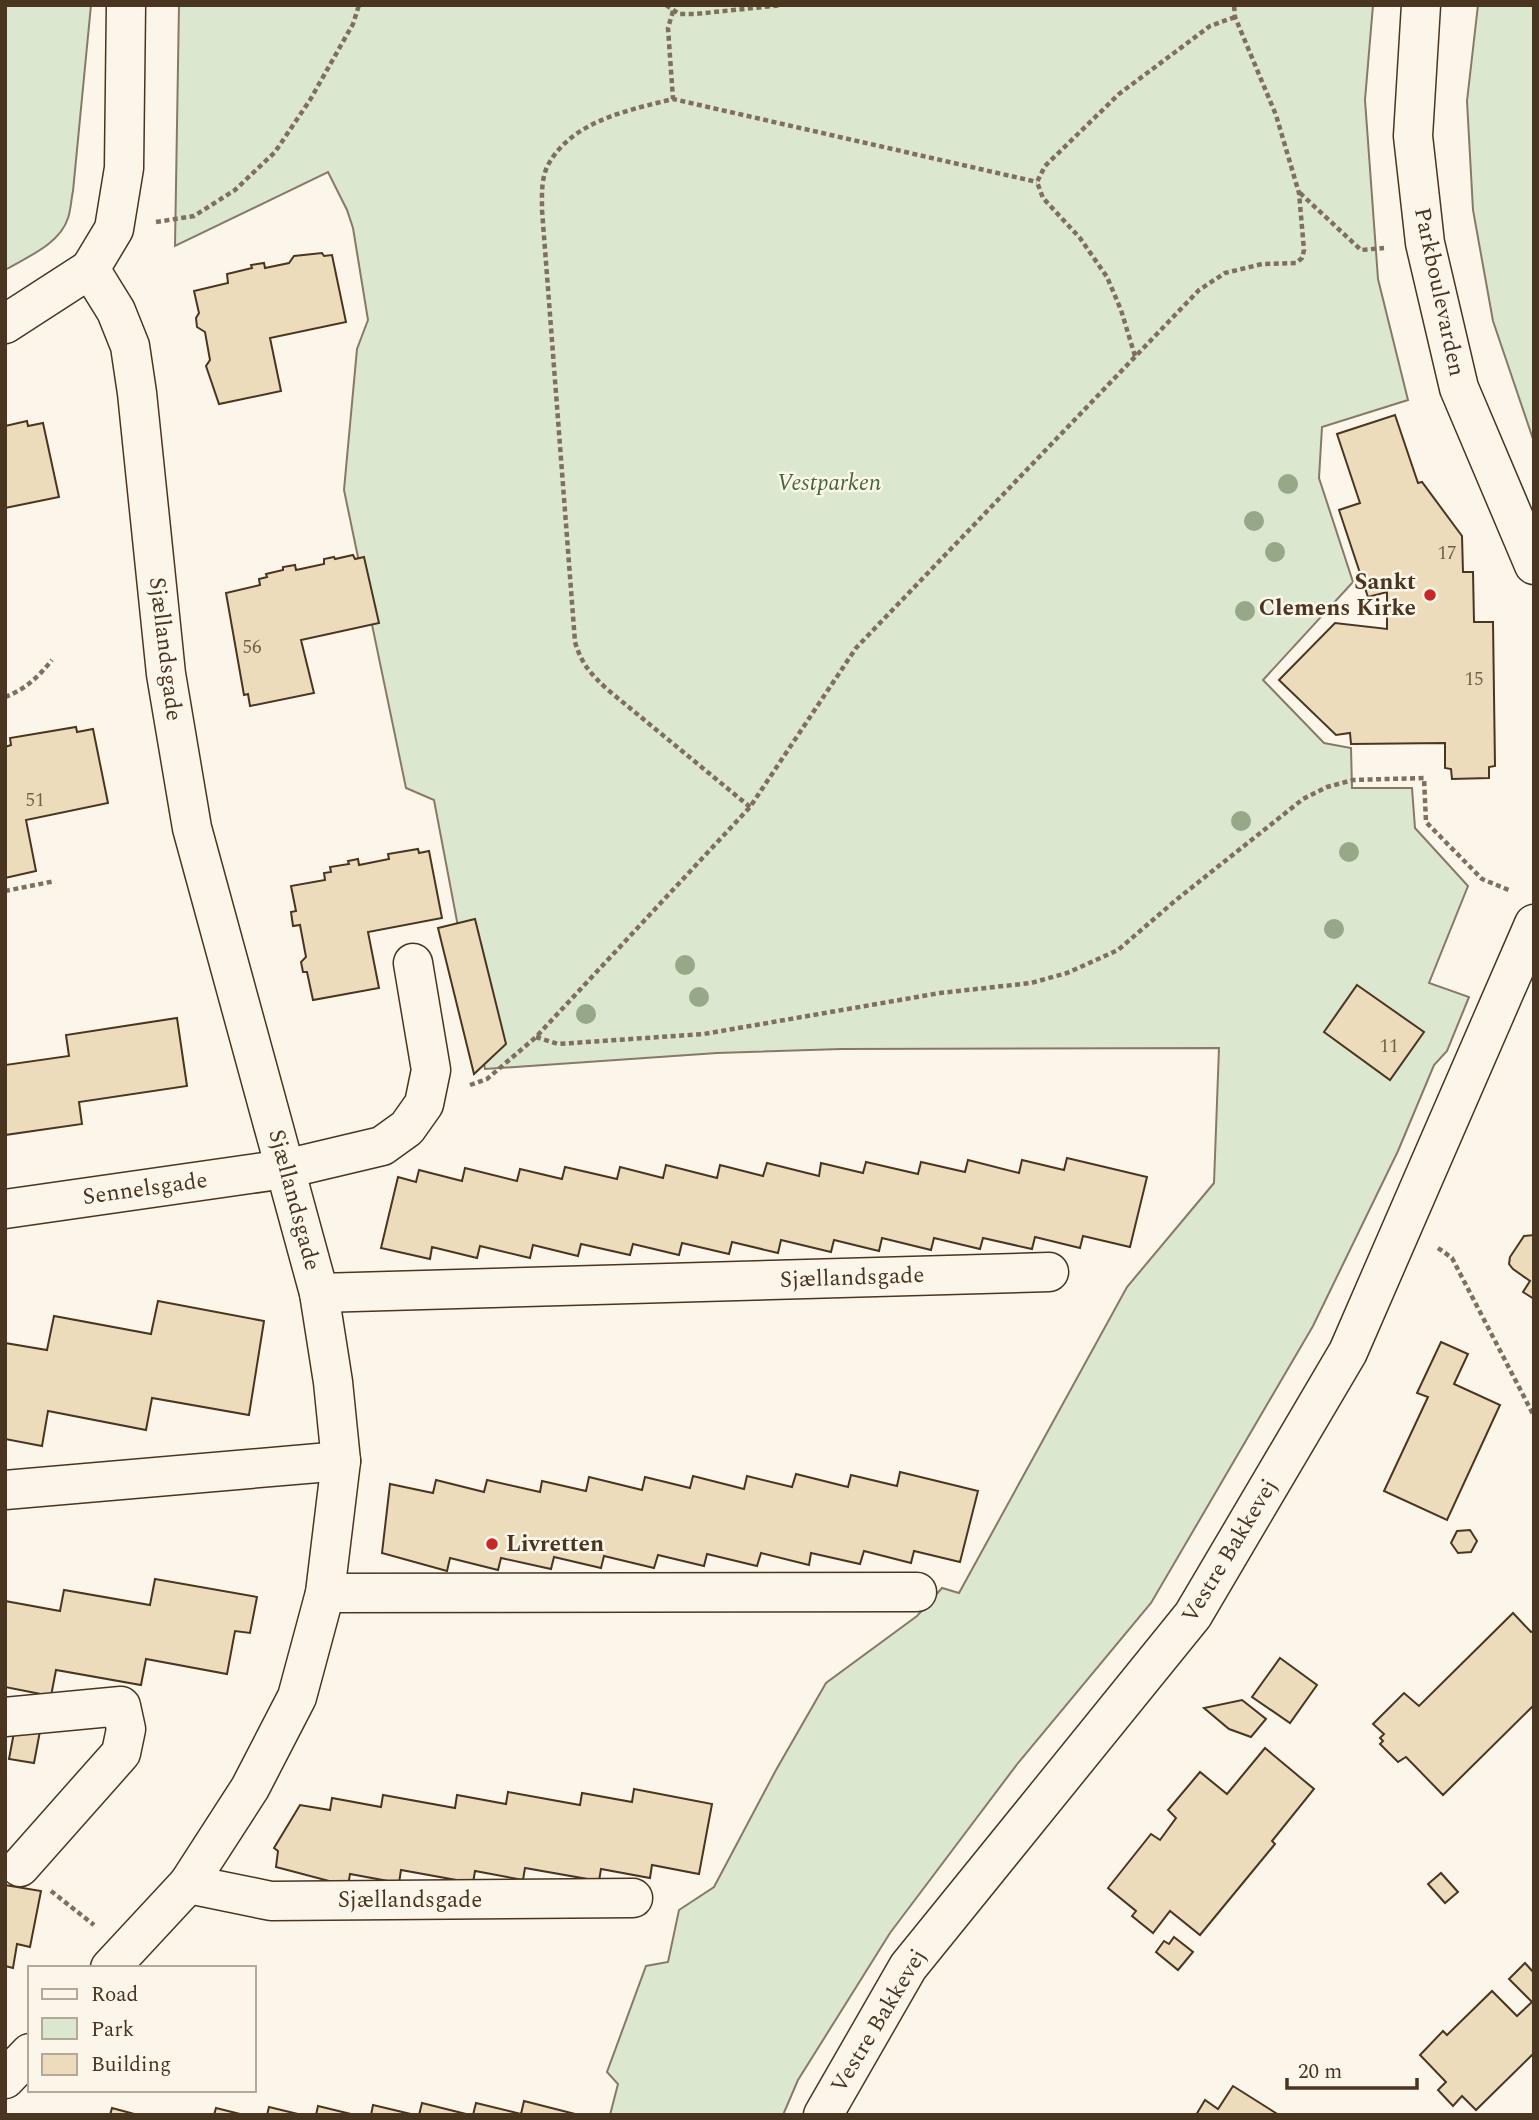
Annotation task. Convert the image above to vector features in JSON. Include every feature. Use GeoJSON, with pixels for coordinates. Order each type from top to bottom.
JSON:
{"type":"FeatureCollection","features":[{"type":"Feature","properties":{"kind":"street"},"geometry":{"type":"LineString","coordinates":[[5,324],[90,269],[114,229],[124,168],[126,5]]}},
{"type":"Feature","properties":{"kind":"street","name":"Parkboulevarden"},"geometry":{"type":"LineString","coordinates":[[1422,5],[1413,136],[1425,243],[1460,388],[1534,565]]}},
{"type":"Feature","properties":{"kind":"street","name":"Sjællandsgade"},"geometry":{"type":"LineString","coordinates":[[90,269],[116,311],[130,346],[166,674],[192,828],[319,1293],[333,1382],[341,1461],[325,1593],[297,1697],[250,1788],[188,1884],[118,1959]]}},
{"type":"Feature","properties":{"kind":"street","name":"Vestre Bakkevej"},"geometry":{"type":"LineString","coordinates":[[823,2115],[908,1967],[1193,1615],[1348,1352],[1404,1223],[1527,910]]}},
{"type":"Feature","properties":{"kind":"street"},"geometry":{"type":"LineString","coordinates":[[413,963],[431,1070],[424,1104]]}},
{"type":"Feature","properties":{"kind":"street","name":"Sennelsgade"},"geometry":{"type":"LineString","coordinates":[[5,1209],[285,1169],[382,1146],[407,1128],[424,1104]]}},
{"type":"Feature","properties":{"kind":"street","name":"Sjællandsgade"},"geometry":{"type":"LineString","coordinates":[[319,1293],[1049,1272]]}},
{"type":"Feature","properties":{"kind":"street"},"geometry":{"type":"LineString","coordinates":[[5,1490],[341,1461]]}},
{"type":"Feature","properties":{"kind":"street"},"geometry":{"type":"LineString","coordinates":[[325,1593],[917,1592]]}},
{"type":"Feature","properties":{"kind":"street"},"geometry":{"type":"LineString","coordinates":[[5,1717],[121,1706],[126,1728],[121,1753],[20,1867]]}},
{"type":"Feature","properties":{"kind":"street","name":"Sjællandsgade"},"geometry":{"type":"LineString","coordinates":[[188,1884],[271,1901],[633,1898]]}},
{"type":"Feature","properties":{"kind":"street"},"geometry":{"type":"LineString","coordinates":[[5,2079],[28,2055]]}},
{"type":"Feature","properties":{"kind":"path"},"geometry":{"type":"LineString","coordinates":[[114,229],[194,216],[235,190],[275,152],[353,24],[359,5]]}},
{"type":"Feature","properties":{"kind":"path"},"geometry":{"type":"LineString","coordinates":[[666,5],[679,14],[695,15],[782,5]]}},
{"type":"Feature","properties":{"kind":"path"},"geometry":{"type":"LineString","coordinates":[[424,1104],[487,1079],[536,1037],[750,807],[856,648],[1199,290],[1225,273],[1262,264],[1296,262],[1302,258],[1304,250],[1299,193],[1276,115],[1236,17],[1234,5]]}},
{"type":"Feature","properties":{"kind":"path"},"geometry":{"type":"LineString","coordinates":[[673,11],[668,28],[673,99]]}},
{"type":"Feature","properties":{"kind":"path"},"geometry":{"type":"LineString","coordinates":[[1135,356],[1121,310],[1107,277],[1080,238],[1043,198],[1037,182],[1045,166],[1119,94],[1210,26],[1236,17]]}},
{"type":"Feature","properties":{"kind":"path"},"geometry":{"type":"LineString","coordinates":[[750,807],[608,690],[587,670],[575,642],[542,210],[542,186],[547,168],[558,151],[573,137],[596,123],[620,112],[673,99],[1037,182]]}},
{"type":"Feature","properties":{"kind":"path"},"geometry":{"type":"LineString","coordinates":[[1299,193],[1361,250],[1425,243]]}},
{"type":"Feature","properties":{"kind":"path"},"geometry":{"type":"LineString","coordinates":[[5,697],[36,680],[52,660]]}},
{"type":"Feature","properties":{"kind":"path"},"geometry":{"type":"LineString","coordinates":[[536,1037],[558,1044],[704,1034],[940,993],[1031,982],[1068,973],[1118,950],[1303,799],[1327,787],[1353,780],[1424,778],[1426,822],[1482,879],[1527,910]]}},
{"type":"Feature","properties":{"kind":"path"},"geometry":{"type":"LineString","coordinates":[[5,891],[55,881]]}},
{"type":"Feature","properties":{"kind":"path"},"geometry":{"type":"LineString","coordinates":[[1404,1223],[1452,1258],[1534,1416]]}},
{"type":"Feature","properties":{"kind":"path"},"geometry":{"type":"LineString","coordinates":[[20,1867],[118,1959]]}},
{"type":"Feature","properties":{"kind":"green space"},"geometry":{"type":"Polygon","coordinates":[[[5,5],[91,5],[68,218],[58,235],[50,242],[5,270],[5,5]]]}},
{"type":"Feature","properties":{"kind":"green space","name":"Vestparken"},"geometry":{"type":"Polygon","coordinates":[[[179,5],[1373,5],[1365,100],[1378,279],[1408,400],[1322,427],[1319,478],[1353,582],[1263,680],[1324,743],[1351,748],[1352,788],[1412,788],[1415,828],[1468,886],[1429,983],[1469,997],[1447,1051],[1434,1065],[1398,1151],[1313,1326],[1151,1603],[1018,1763],[890,1933],[798,2080],[783,2115],[610,2115],[618,2084],[607,2072],[646,1966],[668,1962],[679,1910],[714,1887],[826,1683],[917,1616],[942,1588],[959,1593],[1127,1287],[1214,1183],[1219,1048],[841,1049],[717,1053],[485,1069],[434,800],[406,788],[344,490],[357,349],[368,320],[353,228],[328,172],[175,246],[179,5]]]}},
{"type":"Feature","properties":{"kind":"green space"},"geometry":{"type":"Polygon","coordinates":[[[1478,5],[1534,5],[1534,442],[1493,321],[1473,210],[1467,101],[1478,5]]]}},
{"type":"Feature","properties":{"kind":"building"},"geometry":{"type":"Polygon","coordinates":[[[322,253],[324,256],[332,255],[346,322],[270,338],[281,391],[219,404],[206,366],[210,360],[205,332],[197,327],[196,318],[199,313],[194,291],[228,283],[227,274],[252,268],[251,265],[264,263],[265,268],[289,263],[294,256],[322,253]]]}},
{"type":"Feature","properties":{"kind":"building","name":"Sankt Clemens Kirke"},"geometry":{"type":"Polygon","coordinates":[[[1395,415],[1418,483],[1422,482],[1462,536],[1463,572],[1473,572],[1474,622],[1493,622],[1495,766],[1489,767],[1489,778],[1452,779],[1451,769],[1445,768],[1445,743],[1351,744],[1350,733],[1336,735],[1279,680],[1335,623],[1387,629],[1387,592],[1368,597],[1339,510],[1360,503],[1337,434],[1395,415]]]}},
{"type":"Feature","properties":{"kind":"building"},"geometry":{"type":"Polygon","coordinates":[[[27,421],[28,426],[43,423],[59,497],[5,508],[5,426],[27,421]]]}},
{"type":"Feature","properties":{"kind":"building"},"geometry":{"type":"Polygon","coordinates":[[[353,555],[355,559],[364,557],[379,623],[301,640],[314,693],[250,706],[248,694],[244,695],[226,593],[260,585],[259,579],[267,577],[266,574],[283,570],[283,567],[295,565],[296,570],[324,564],[324,559],[353,555]]]}},
{"type":"Feature","properties":{"kind":"building"},"geometry":{"type":"Polygon","coordinates":[[[76,727],[77,732],[93,729],[108,803],[26,820],[36,871],[5,878],[5,747],[11,745],[10,738],[76,727]]]}},
{"type":"Feature","properties":{"kind":"building"},"geometry":{"type":"Polygon","coordinates":[[[418,849],[419,853],[429,851],[442,918],[368,932],[379,988],[313,1000],[307,972],[303,972],[301,962],[306,957],[300,925],[293,926],[291,912],[296,911],[291,886],[325,880],[324,873],[331,872],[330,867],[349,864],[348,861],[358,859],[359,865],[389,859],[388,854],[418,849]]]}},
{"type":"Feature","properties":{"kind":"building"},"geometry":{"type":"Polygon","coordinates":[[[475,919],[506,1044],[474,1074],[438,928],[475,919]]]}},
{"type":"Feature","properties":{"kind":"building"},"geometry":{"type":"Polygon","coordinates":[[[1357,985],[1424,1032],[1390,1080],[1324,1032],[1357,985]]]}},
{"type":"Feature","properties":{"kind":"building"},"geometry":{"type":"Polygon","coordinates":[[[177,1018],[187,1086],[79,1102],[82,1124],[5,1135],[5,1065],[69,1056],[66,1035],[177,1018]]]}},
{"type":"Feature","properties":{"kind":"building"},"geometry":{"type":"Polygon","coordinates":[[[1067,1158],[1147,1177],[1130,1247],[1083,1236],[1080,1248],[1035,1237],[1032,1249],[983,1238],[980,1249],[934,1238],[931,1250],[882,1238],[879,1251],[834,1240],[831,1252],[781,1240],[778,1253],[732,1242],[729,1254],[682,1243],[679,1255],[633,1244],[630,1255],[581,1244],[578,1256],[533,1245],[530,1258],[480,1246],[477,1258],[432,1247],[430,1259],[381,1248],[398,1177],[416,1182],[419,1170],[462,1181],[465,1168],[517,1181],[520,1169],[562,1179],[565,1167],[617,1179],[620,1167],[663,1178],[666,1165],[717,1178],[720,1165],[763,1176],[767,1163],[819,1176],[821,1163],[863,1173],[866,1162],[918,1174],[921,1162],[965,1172],[968,1160],[1019,1173],[1022,1160],[1064,1170],[1067,1158]]]}},
{"type":"Feature","properties":{"kind":"building"},"geometry":{"type":"Polygon","coordinates":[[[1534,1235],[1534,1299],[1523,1292],[1530,1281],[1509,1264],[1510,1257],[1524,1236],[1534,1235]]]}},
{"type":"Feature","properties":{"kind":"building"},"geometry":{"type":"Polygon","coordinates":[[[158,1301],[264,1321],[249,1415],[152,1398],[146,1430],[48,1411],[42,1446],[5,1439],[5,1343],[47,1350],[54,1316],[151,1334],[158,1301]]]}},
{"type":"Feature","properties":{"kind":"building"},"geometry":{"type":"Polygon","coordinates":[[[1441,1342],[1468,1354],[1454,1384],[1500,1405],[1447,1520],[1384,1491],[1428,1397],[1417,1393],[1441,1342]]]}},
{"type":"Feature","properties":{"kind":"building"},"geometry":{"type":"Polygon","coordinates":[[[900,1472],[978,1491],[960,1562],[914,1551],[911,1563],[864,1551],[860,1564],[811,1553],[809,1565],[761,1553],[757,1566],[707,1554],[704,1566],[658,1555],[654,1568],[604,1556],[601,1568],[554,1557],[551,1569],[501,1558],[498,1570],[450,1558],[447,1571],[382,1553],[390,1484],[433,1493],[436,1480],[484,1492],[487,1480],[540,1492],[542,1481],[586,1491],[589,1477],[642,1490],[645,1477],[690,1488],[693,1476],[744,1489],[747,1476],[792,1487],[796,1474],[848,1487],[851,1475],[897,1486],[900,1472]]]}},
{"type":"Feature","properties":{"kind":"building"},"geometry":{"type":"Polygon","coordinates":[[[1470,1530],[1477,1541],[1471,1552],[1458,1553],[1451,1543],[1457,1531],[1470,1530]]]}},
{"type":"Feature","properties":{"kind":"building"},"geometry":{"type":"Polygon","coordinates":[[[155,1579],[257,1597],[250,1633],[235,1631],[227,1674],[146,1659],[141,1685],[56,1670],[51,1696],[5,1687],[5,1601],[60,1611],[64,1590],[150,1605],[155,1579]]]}},
{"type":"Feature","properties":{"kind":"building"},"geometry":{"type":"Polygon","coordinates":[[[1513,1613],[1531,1632],[1534,1630],[1534,1705],[1443,1795],[1406,1757],[1398,1762],[1380,1744],[1383,1741],[1380,1738],[1384,1734],[1373,1724],[1404,1693],[1419,1706],[1513,1613]]]}},
{"type":"Feature","properties":{"kind":"building"},"geometry":{"type":"Polygon","coordinates":[[[1280,1658],[1317,1685],[1290,1723],[1252,1697],[1280,1658]]]}},
{"type":"Feature","properties":{"kind":"building"},"geometry":{"type":"Polygon","coordinates":[[[1242,1700],[1266,1719],[1251,1737],[1229,1729],[1204,1708],[1242,1700]]]}},
{"type":"Feature","properties":{"kind":"building"},"geometry":{"type":"Polygon","coordinates":[[[15,1727],[40,1731],[34,1763],[9,1759],[15,1727]]]}},
{"type":"Feature","properties":{"kind":"building"},"geometry":{"type":"Polygon","coordinates":[[[1265,1748],[1314,1789],[1272,1841],[1275,1844],[1200,1935],[1170,1911],[1153,1933],[1132,1916],[1136,1911],[1108,1888],[1151,1834],[1160,1840],[1176,1818],[1168,1810],[1200,1772],[1227,1794],[1265,1748]]]}},
{"type":"Feature","properties":{"kind":"building"},"geometry":{"type":"Polygon","coordinates":[[[634,1789],[712,1804],[699,1874],[652,1865],[650,1878],[601,1869],[599,1881],[525,1868],[523,1880],[475,1871],[473,1883],[401,1870],[399,1883],[350,1874],[348,1886],[276,1867],[278,1851],[274,1848],[300,1805],[330,1810],[332,1798],[381,1807],[383,1795],[455,1808],[457,1795],[506,1804],[508,1792],[580,1805],[582,1793],[632,1802],[634,1789]]]}},
{"type":"Feature","properties":{"kind":"building"},"geometry":{"type":"Polygon","coordinates":[[[1441,1873],[1458,1892],[1445,1903],[1428,1884],[1441,1873]]]}},
{"type":"Feature","properties":{"kind":"building"},"geometry":{"type":"Polygon","coordinates":[[[5,1885],[41,1891],[30,1947],[17,1944],[13,1968],[5,1966],[5,1885]]]}},
{"type":"Feature","properties":{"kind":"building"},"geometry":{"type":"Polygon","coordinates":[[[1174,1937],[1193,1952],[1178,1970],[1156,1952],[1164,1941],[1169,1944],[1174,1937]]]}},
{"type":"Feature","properties":{"kind":"building"},"geometry":{"type":"Polygon","coordinates":[[[1525,1963],[1534,1973],[1534,2053],[1476,2110],[1462,2096],[1453,2106],[1438,2090],[1446,2082],[1420,2055],[1443,2031],[1447,2035],[1492,1991],[1517,2016],[1532,2002],[1509,1979],[1525,1963]]]}},
{"type":"Feature","properties":{"kind":"building"},"geometry":{"type":"Polygon","coordinates":[[[1233,2086],[1279,2115],[1196,2115],[1205,2100],[1218,2109],[1233,2086]]]}},
{"type":"Feature","properties":{"kind":"building"},"geometry":{"type":"Polygon","coordinates":[[[524,2101],[579,2115],[473,2115],[476,2103],[521,2114],[524,2101]]]}},
{"type":"Feature","properties":{"kind":"building"},"geometry":{"type":"Polygon","coordinates":[[[422,2103],[470,2115],[419,2115],[422,2103]]]}},
{"type":"Feature","properties":{"kind":"building"},"geometry":{"type":"Polygon","coordinates":[[[373,2105],[415,2115],[371,2115],[373,2105]]]}},
{"type":"Feature","properties":{"kind":"building"},"geometry":{"type":"Polygon","coordinates":[[[318,2106],[355,2115],[316,2115],[318,2106]]]}},
{"type":"Feature","properties":{"kind":"building"},"geometry":{"type":"Polygon","coordinates":[[[269,2107],[302,2115],[267,2115],[269,2107]]]}},
{"type":"Feature","properties":{"kind":"building"},"geometry":{"type":"Polygon","coordinates":[[[112,2108],[138,2115],[110,2115],[112,2108]]]}},
{"type":"Feature","properties":{"kind":"building"},"geometry":{"type":"Polygon","coordinates":[[[216,2108],[244,2115],[214,2115],[216,2108]]]}},
{"type":"Feature","properties":{"kind":"place","name":"Sankt Clemens Kirke"},"geometry":{"type":"Point","coordinates":[1430,595]}},
{"type":"Feature","properties":{"kind":"place","name":"Livretten"},"geometry":{"type":"Point","coordinates":[492,1544]}}]}
